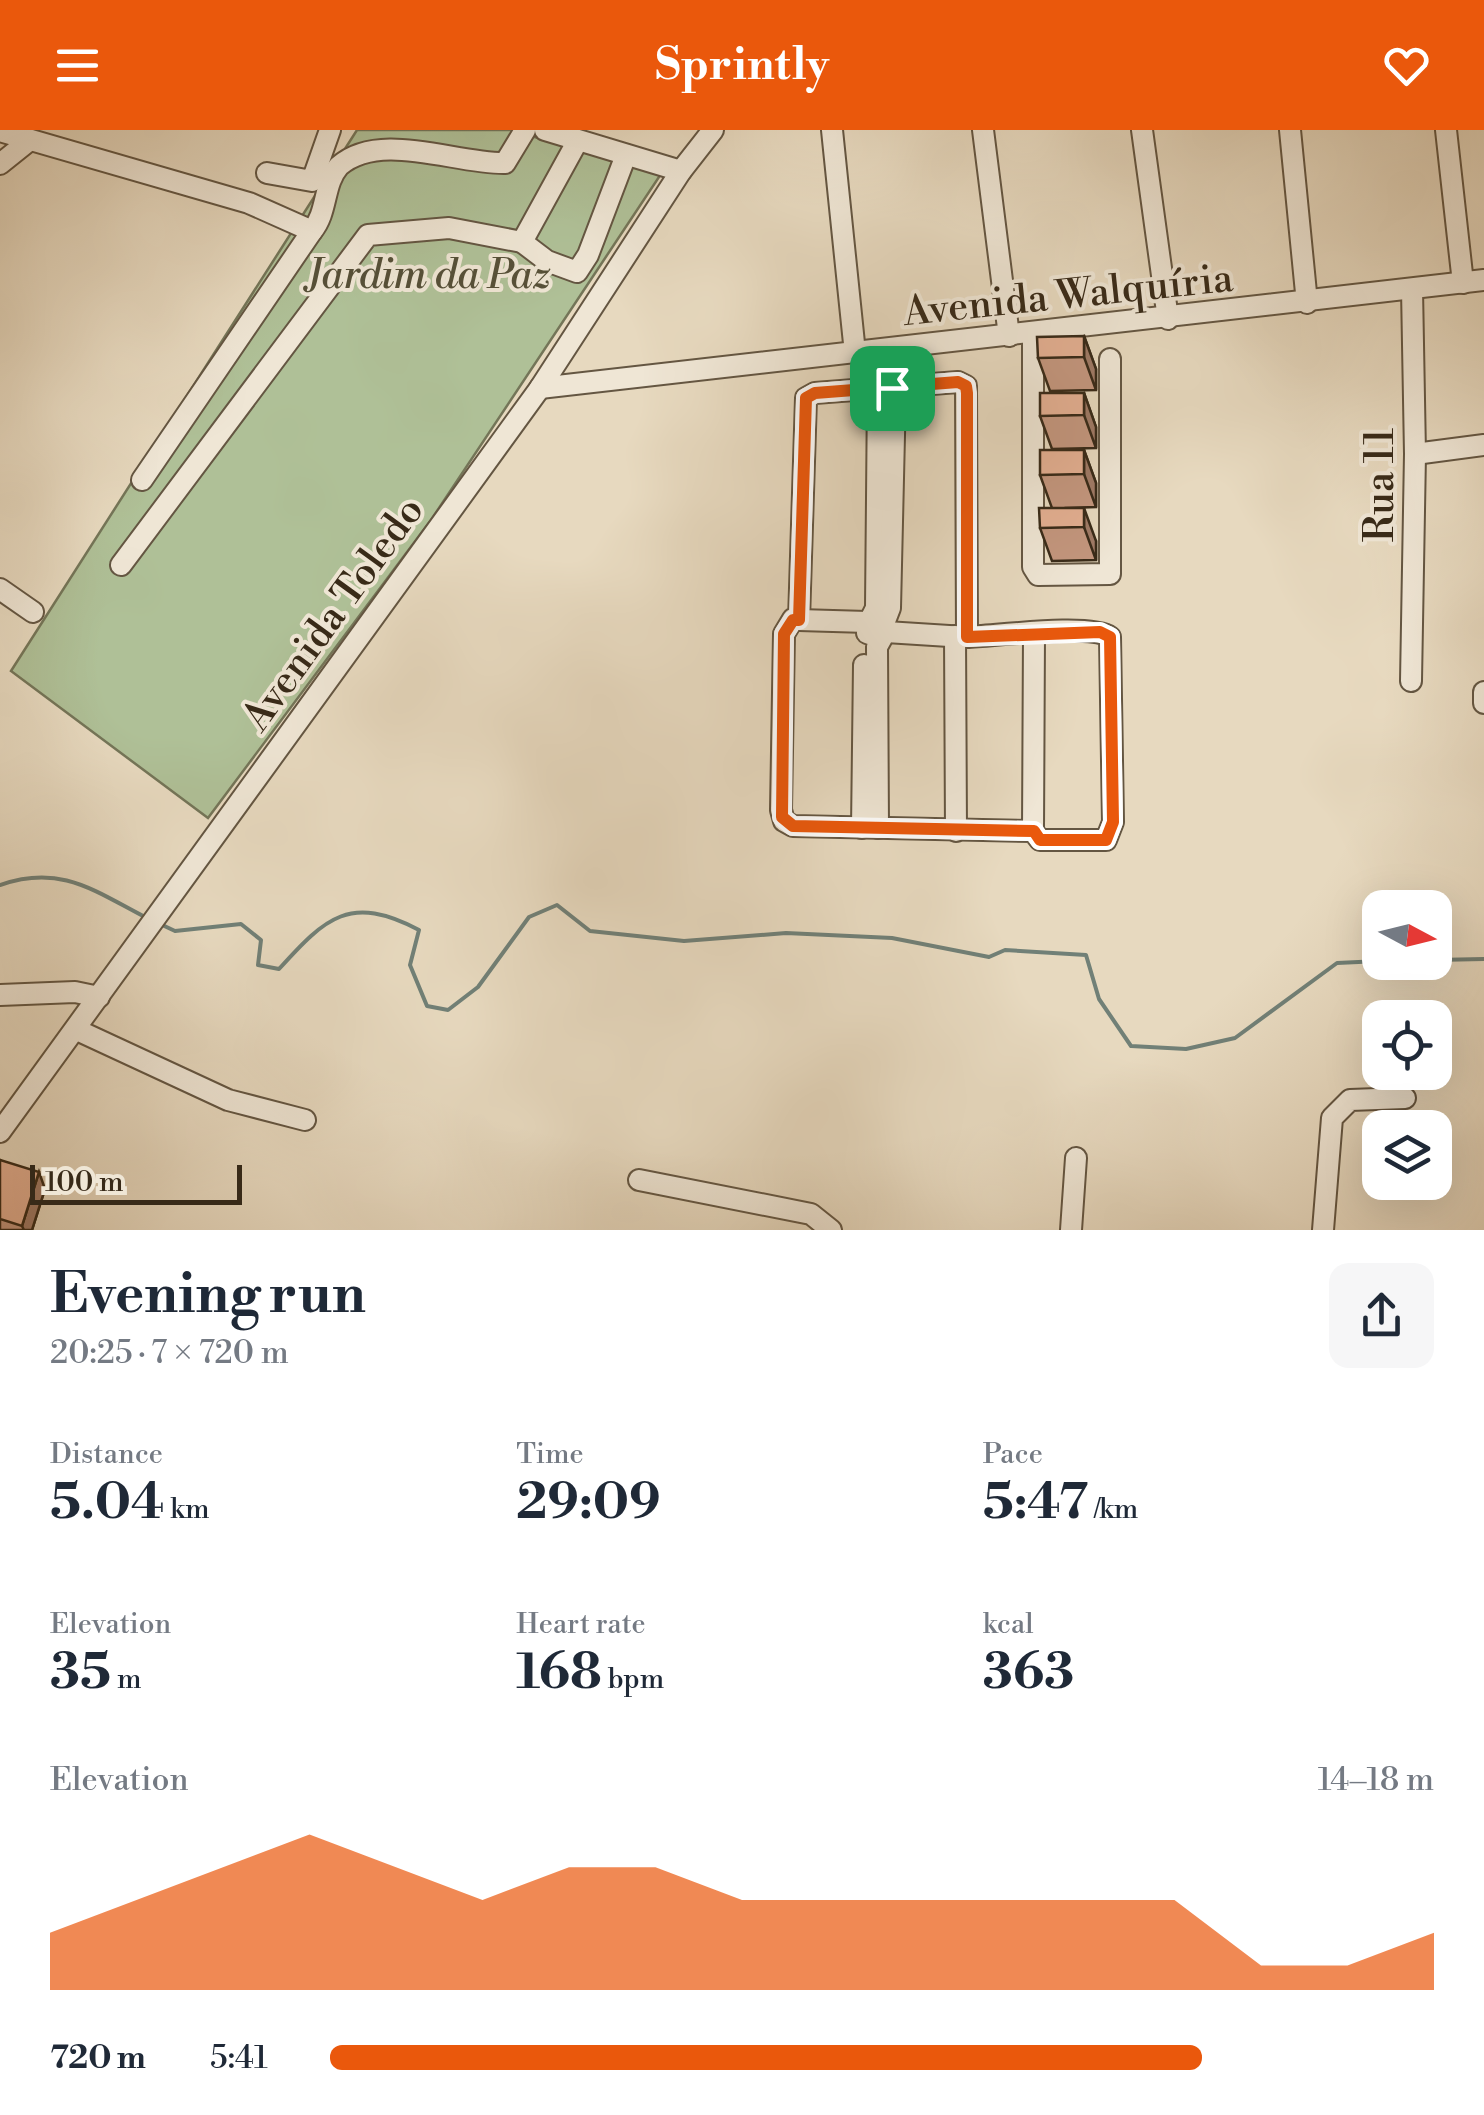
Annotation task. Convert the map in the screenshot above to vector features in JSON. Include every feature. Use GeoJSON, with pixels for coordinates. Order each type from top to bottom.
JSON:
{"type":"FeatureCollection","features":[{"type":"Feature","properties":{"kind":"street"},"geometry":{"type":"LineString","coordinates":[[0,130],[249,203],[312,231]]}},
{"type":"Feature","properties":{"kind":"street"},"geometry":{"type":"LineString","coordinates":[[268,173],[312,181],[330,130]]}},
{"type":"Feature","properties":{"kind":"street"},"geometry":{"type":"LineString","coordinates":[[142,480],[323,214],[334,174],[368,148],[397,146],[474,162],[505,162],[525,130]]}},
{"type":"Feature","properties":{"kind":"street"},"geometry":{"type":"LineString","coordinates":[[544,130],[680,171]]}},
{"type":"Feature","properties":{"kind":"street","name":"Avenida Toledo"},"geometry":{"type":"LineString","coordinates":[[0,1132],[76,1030],[139,935],[540,388],[680,171],[714,130]]}},
{"type":"Feature","properties":{"kind":"street"},"geometry":{"type":"LineString","coordinates":[[832,130],[862,352],[885,388]]}},
{"type":"Feature","properties":{"kind":"street"},"geometry":{"type":"LineString","coordinates":[[982,130],[1008,336]]}},
{"type":"Feature","properties":{"kind":"street"},"geometry":{"type":"LineString","coordinates":[[1142,130],[1168,319]]}},
{"type":"Feature","properties":{"kind":"street"},"geometry":{"type":"LineString","coordinates":[[1290,130],[1308,302]]}},
{"type":"Feature","properties":{"kind":"street"},"geometry":{"type":"LineString","coordinates":[[1446,130],[1474,281]]}},
{"type":"Feature","properties":{"kind":"street"},"geometry":{"type":"LineString","coordinates":[[0,164],[30,140]]}},
{"type":"Feature","properties":{"kind":"street"},"geometry":{"type":"LineString","coordinates":[[522,242],[577,142]]}},
{"type":"Feature","properties":{"kind":"street"},"geometry":{"type":"LineString","coordinates":[[121,565],[368,234],[449,228],[522,242],[547,261],[577,272],[588,255],[626,155]]}},
{"type":"Feature","properties":{"kind":"street","name":"Avenida Walquíria"},"geometry":{"type":"LineString","coordinates":[[540,388],[1474,281]]}},
{"type":"Feature","properties":{"kind":"street","name":"Rua 11"},"geometry":{"type":"LineString","coordinates":[[1411,681],[1415,454],[1412,289]]}},
{"type":"Feature","properties":{"kind":"street"},"geometry":{"type":"LineString","coordinates":[[1032,334],[1043,405],[1043,523],[1033,567],[1038,575],[1110,574],[1102,520],[1100,404],[1110,359]]}},
{"type":"Feature","properties":{"kind":"street"},"geometry":{"type":"LineString","coordinates":[[870,828],[876,628],[890,608],[885,388],[896,349]]}},
{"type":"Feature","properties":{"kind":"street"},"geometry":{"type":"LineString","coordinates":[[799,620],[806,398],[815,393],[958,382],[966,386],[956,831]]}},
{"type":"Feature","properties":{"kind":"street"},"geometry":{"type":"LineString","coordinates":[[1415,454],[1484,445]]}},
{"type":"Feature","properties":{"kind":"street"},"geometry":{"type":"LineString","coordinates":[[0,589],[33,612]]}},
{"type":"Feature","properties":{"kind":"street"},"geometry":{"type":"LineString","coordinates":[[1034,634],[1034,831],[1040,840],[1106,840],[1112,832],[1114,669],[1112,642],[1106,633],[1034,634],[961,637],[793,620],[784,634],[782,817],[793,826],[1034,831]]}},
{"type":"Feature","properties":{"kind":"street"},"geometry":{"type":"LineString","coordinates":[[0,994],[75,992],[98,997]]}},
{"type":"Feature","properties":{"kind":"street"},"geometry":{"type":"LineString","coordinates":[[76,1030],[228,1100],[305,1120]]}},
{"type":"Feature","properties":{"kind":"street"},"geometry":{"type":"LineString","coordinates":[[1323,1230],[1332,1118],[1350,1100],[1405,1098]]}},
{"type":"Feature","properties":{"kind":"street"},"geometry":{"type":"LineString","coordinates":[[1071,1230],[1076,1158]]}},
{"type":"Feature","properties":{"kind":"street"},"geometry":{"type":"LineString","coordinates":[[639,1180],[811,1214],[831,1230]]}},
{"type":"Feature","properties":{"kind":"green space","name":"Jardim da Paz"},"geometry":{"type":"Polygon","coordinates":[[[357,130],[511,130],[661,174],[431,520],[208,818],[11,671],[357,130]]]}},
{"type":"Feature","properties":{"kind":"building"},"geometry":{"type":"Polygon","coordinates":[[[1084,336],[1084,357],[1038,358],[1037,337],[1084,336]]]}},
{"type":"Feature","properties":{"kind":"building"},"geometry":{"type":"Polygon","coordinates":[[[1040,393],[1084,393],[1084,415],[1040,416],[1040,393]]]}},
{"type":"Feature","properties":{"kind":"building"},"geometry":{"type":"Polygon","coordinates":[[[1040,450],[1084,450],[1084,474],[1040,475],[1040,450]]]}},
{"type":"Feature","properties":{"kind":"building"},"geometry":{"type":"Polygon","coordinates":[[[1039,508],[1084,508],[1084,527],[1040,528],[1039,508]]]}},
{"type":"Feature","properties":{"kind":"building"},"geometry":{"type":"Polygon","coordinates":[[[0,1160],[39,1172],[22,1226],[0,1219],[0,1160]]]}},
{"type":"Feature","properties":{"kind":"waterway"},"geometry":{"type":"LineString","coordinates":[[0,885],[21,879],[59,879],[92,889],[145,917]]}},
{"type":"Feature","properties":{"kind":"waterway"},"geometry":{"type":"LineString","coordinates":[[158,923],[175,931],[241,924],[261,940],[258,965],[279,969],[311,936],[341,916],[357,913],[395,919],[419,930],[410,965],[427,1006],[448,1010],[478,987],[529,917],[557,905],[590,931],[684,941],[786,933],[892,938],[989,957],[1005,950],[1086,955],[1099,999],[1131,1046],[1186,1049],[1235,1038],[1337,963],[1362,962]]}},
{"type":"Feature","properties":{"kind":"waterway"},"geometry":{"type":"LineString","coordinates":[[1452,960],[1484,959]]}},
{"type":"Feature","properties":{"kind":"route"},"geometry":{"type":"LineString","coordinates":[[958,382],[966,386],[967,637],[1100,632],[1110,637],[1114,650],[1113,822],[1106,840],[1040,840],[1034,831],[793,826],[782,817],[784,634],[786,626],[799,620],[806,398],[815,393],[892,388],[958,382]]}}]}
